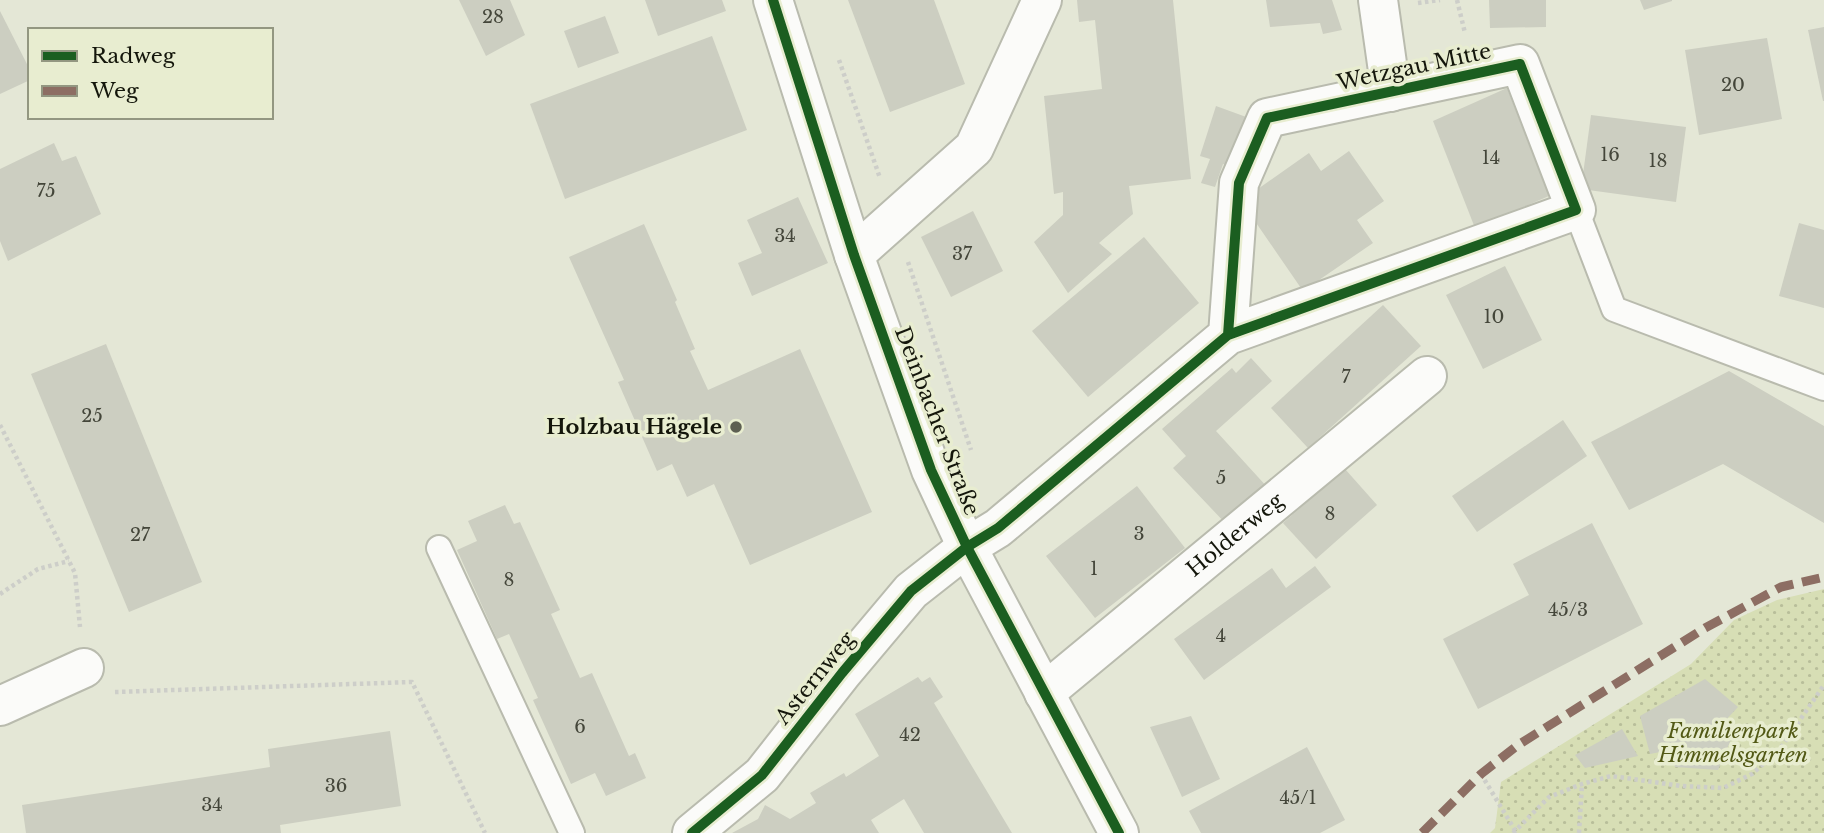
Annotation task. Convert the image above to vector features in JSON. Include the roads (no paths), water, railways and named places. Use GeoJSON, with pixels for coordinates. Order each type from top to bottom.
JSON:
{"type":"FeatureCollection","features":[{"type":"Feature","properties":{"kind":"street","name":"Deinbacher Straße"},"geometry":{"type":"LineString","coordinates":[[773,0],[854,255],[931,470],[967,547],[1119,833]]}},
{"type":"Feature","properties":{"kind":"street"},"geometry":{"type":"LineString","coordinates":[[854,255],[974,148],[1042,0]]}},
{"type":"Feature","properties":{"kind":"street","name":"Wetzgau Mitte"},"geometry":{"type":"LineString","coordinates":[[1378,0],[1391,92]]}},
{"type":"Feature","properties":{"kind":"street","name":"Wetzgau Mitte"},"geometry":{"type":"LineString","coordinates":[[1228,335],[1239,183],[1267,118],[1520,64],[1576,209]]}},
{"type":"Feature","properties":{"kind":"street"},"geometry":{"type":"LineString","coordinates":[[967,547],[998,528],[1228,335],[1576,209]]}},
{"type":"Feature","properties":{"kind":"street","name":"Holderweg"},"geometry":{"type":"LineString","coordinates":[[1044,693],[1427,376]]}},
{"type":"Feature","properties":{"kind":"street","name":"Asternweg"},"geometry":{"type":"LineString","coordinates":[[692,833],[762,775],[842,673],[911,592],[967,547]]}},
{"type":"Feature","properties":{"kind":"street"},"geometry":{"type":"LineString","coordinates":[[0,706],[84,668]]}},
{"type":"Feature","properties":{"kind":"lane"},"geometry":{"type":"LineString","coordinates":[[1576,209],[1614,309],[1824,388]]}},
{"type":"Feature","properties":{"kind":"lane"},"geometry":{"type":"LineString","coordinates":[[439,548],[572,833]]}},
{"type":"Feature","properties":{"kind":"place","name":"Holzbau Hägele"},"geometry":{"type":"Point","coordinates":[736,427]}},
{"type":"Feature","properties":{"kind":"park label","name":"Familienpark Himmelsgarten"},"geometry":{"type":"Point","coordinates":[1733,743]}}]}
